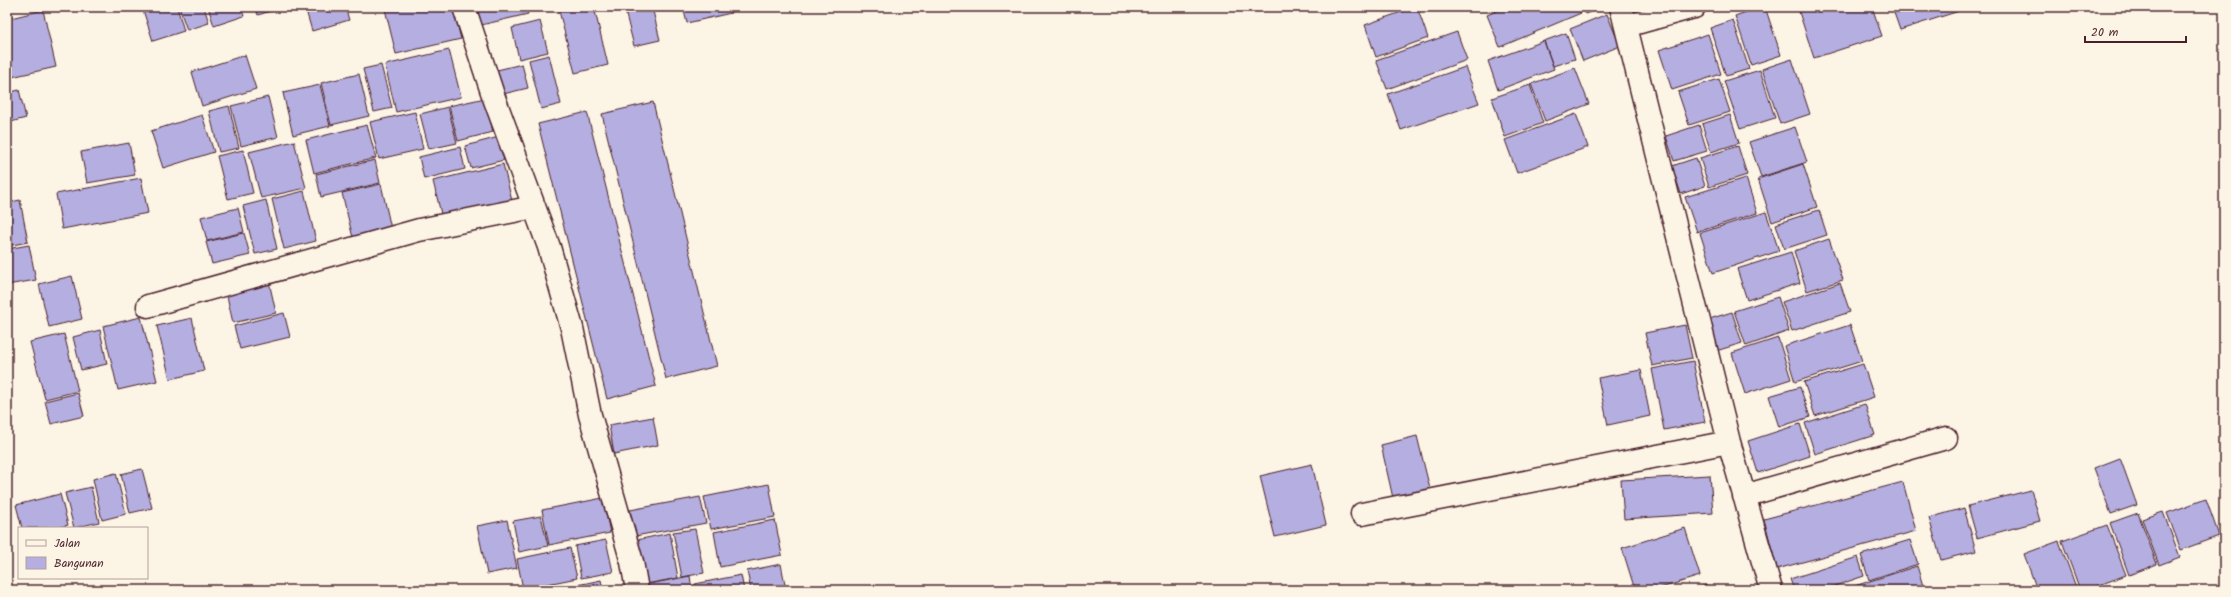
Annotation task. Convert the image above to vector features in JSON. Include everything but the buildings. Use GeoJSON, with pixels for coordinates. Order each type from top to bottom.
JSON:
{"type":"FeatureCollection","features":[{"type":"Feature","properties":{"kind":"street"},"geometry":{"type":"LineString","coordinates":[[464,7],[493,95],[549,247],[572,328],[590,414],[632,562],[638,590]]}},
{"type":"Feature","properties":{"kind":"street"},"geometry":{"type":"LineString","coordinates":[[1694,7],[1624,17],[1729,442],[1771,590]]}},
{"type":"Feature","properties":{"kind":"street"},"geometry":{"type":"LineString","coordinates":[[148,306],[419,230],[534,207]]}},
{"type":"Feature","properties":{"kind":"street"},"geometry":{"type":"LineString","coordinates":[[1744,496],[1946,438]]}},
{"type":"Feature","properties":{"kind":"street"},"geometry":{"type":"LineString","coordinates":[[1362,514],[1729,442]]}}]}
